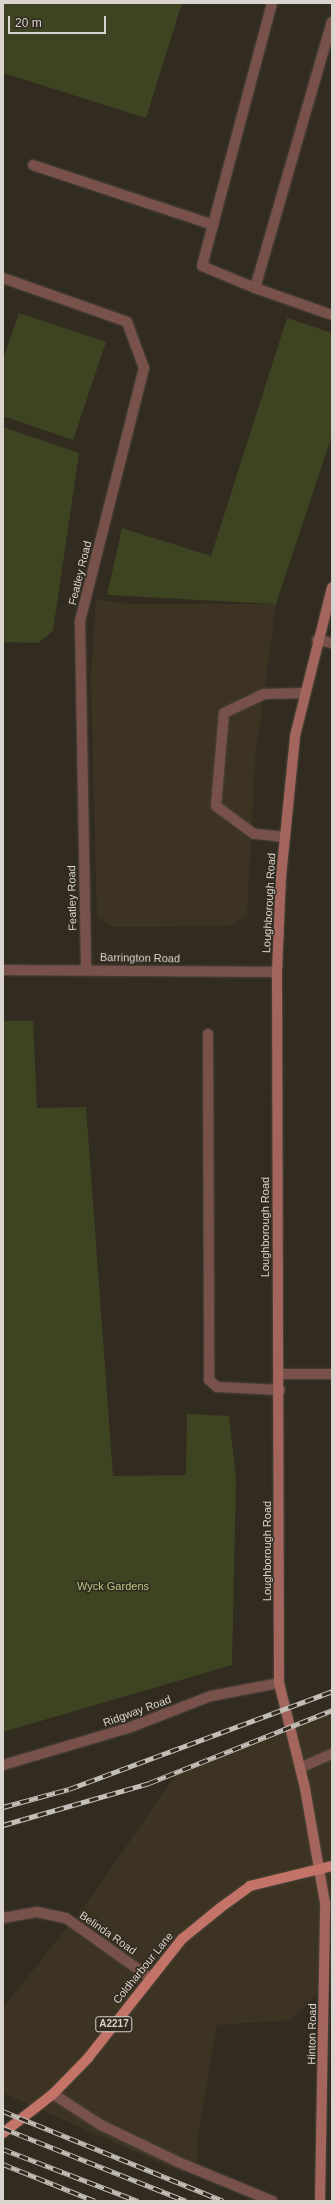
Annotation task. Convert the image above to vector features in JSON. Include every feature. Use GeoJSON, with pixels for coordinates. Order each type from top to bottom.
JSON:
{"type":"FeatureCollection","features":[{"type":"Feature","properties":{"kind":"main road","name":"Coldharbour Lane"},"geometry":{"type":"LineString","coordinates":[[3,2133],[53,2094],[88,2058],[149,1977],[182,1939],[250,1886],[320,1867],[332,1866]]}},
{"type":"Feature","properties":{"kind":"street"},"geometry":{"type":"LineString","coordinates":[[272,3],[202,266],[255,288],[332,315]]}},
{"type":"Feature","properties":{"kind":"street"},"geometry":{"type":"LineString","coordinates":[[255,288],[332,22]]}},
{"type":"Feature","properties":{"kind":"street"},"geometry":{"type":"LineString","coordinates":[[33,165],[213,225]]}},
{"type":"Feature","properties":{"kind":"street","name":"Featley Road"},"geometry":{"type":"LineString","coordinates":[[3,278],[127,322],[144,368],[80,621],[86,969]]}},
{"type":"Feature","properties":{"kind":"street","name":"Loughborough Road"},"geometry":{"type":"LineString","coordinates":[[320,1867],[300,1768],[278,1683],[280,1374],[277,972],[285,837],[295,736],[317,640],[332,588]]}},
{"type":"Feature","properties":{"kind":"street"},"geometry":{"type":"LineString","coordinates":[[317,640],[332,643]]}},
{"type":"Feature","properties":{"kind":"street"},"geometry":{"type":"LineString","coordinates":[[285,837],[254,834],[216,806],[224,713],[264,694],[304,693]]}},
{"type":"Feature","properties":{"kind":"street","name":"Barrington Road"},"geometry":{"type":"LineString","coordinates":[[3,970],[86,969],[277,972]]}},
{"type":"Feature","properties":{"kind":"street"},"geometry":{"type":"LineString","coordinates":[[208,1034],[209,1380],[216,1387],[280,1390]]}},
{"type":"Feature","properties":{"kind":"street"},"geometry":{"type":"LineString","coordinates":[[280,1374],[332,1374]]}},
{"type":"Feature","properties":{"kind":"street","name":"Ridgway Road"},"geometry":{"type":"LineString","coordinates":[[3,1765],[131,1727],[211,1696],[278,1683]]}},
{"type":"Feature","properties":{"kind":"street"},"geometry":{"type":"LineString","coordinates":[[300,1768],[332,1754]]}},
{"type":"Feature","properties":{"kind":"street","name":"Hinton Road"},"geometry":{"type":"LineString","coordinates":[[320,1867],[326,1924],[320,2201]]}},
{"type":"Feature","properties":{"kind":"street","name":"Belinda Road"},"geometry":{"type":"LineString","coordinates":[[3,1918],[37,1912],[66,1918],[149,1977]]}},
{"type":"Feature","properties":{"kind":"street"},"geometry":{"type":"LineString","coordinates":[[53,2094],[101,2125],[178,2162],[272,2201]]}},
{"type":"Feature","properties":{"kind":"shaded area"},"geometry":{"type":"Polygon","coordinates":[[[96,600],[131,604],[276,604],[255,760],[247,916],[230,926],[113,927],[97,917],[91,676],[96,600]]]}},
{"type":"Feature","properties":{"kind":"shaded area"},"geometry":{"type":"Polygon","coordinates":[[[332,1711],[332,1980],[291,2020],[217,2025],[198,2134],[198,2161],[183,2173],[3,2093],[3,2008],[92,1896],[176,1774],[332,1711]]]}},
{"type":"Feature","properties":{"kind":"green space"},"geometry":{"type":"Polygon","coordinates":[[[3,3],[182,3],[146,118],[3,73],[3,3]]]}},
{"type":"Feature","properties":{"kind":"green space"},"geometry":{"type":"Polygon","coordinates":[[[19,313],[106,342],[73,440],[3,416],[3,360],[19,313]]]}},
{"type":"Feature","properties":{"kind":"green space"},"geometry":{"type":"Polygon","coordinates":[[[287,318],[332,333],[332,435],[276,604],[107,595],[122,528],[211,556],[287,318]]]}},
{"type":"Feature","properties":{"kind":"green space"},"geometry":{"type":"Polygon","coordinates":[[[3,427],[79,453],[53,631],[38,643],[3,642],[3,427]]]}},
{"type":"Feature","properties":{"kind":"green space","name":"Wyck Gardens"},"geometry":{"type":"Polygon","coordinates":[[[3,1021],[33,1021],[37,1108],[86,1107],[113,1476],[186,1475],[187,1414],[229,1416],[236,1478],[232,1665],[3,1732],[3,1021]]]}},
{"type":"Feature","properties":{"kind":"railway"},"geometry":{"type":"LineString","coordinates":[[3,1807],[69,1789],[332,1691]]}},
{"type":"Feature","properties":{"kind":"railway"},"geometry":{"type":"LineString","coordinates":[[3,1825],[149,1783],[332,1710]]}},
{"type":"Feature","properties":{"kind":"railway"},"geometry":{"type":"LineString","coordinates":[[3,2111],[223,2201]]}},
{"type":"Feature","properties":{"kind":"railway"},"geometry":{"type":"LineString","coordinates":[[3,2128],[186,2201]]}},
{"type":"Feature","properties":{"kind":"railway"},"geometry":{"type":"LineString","coordinates":[[3,2149],[138,2201]]}},
{"type":"Feature","properties":{"kind":"railway"},"geometry":{"type":"LineString","coordinates":[[3,2164],[95,2201]]}}]}
